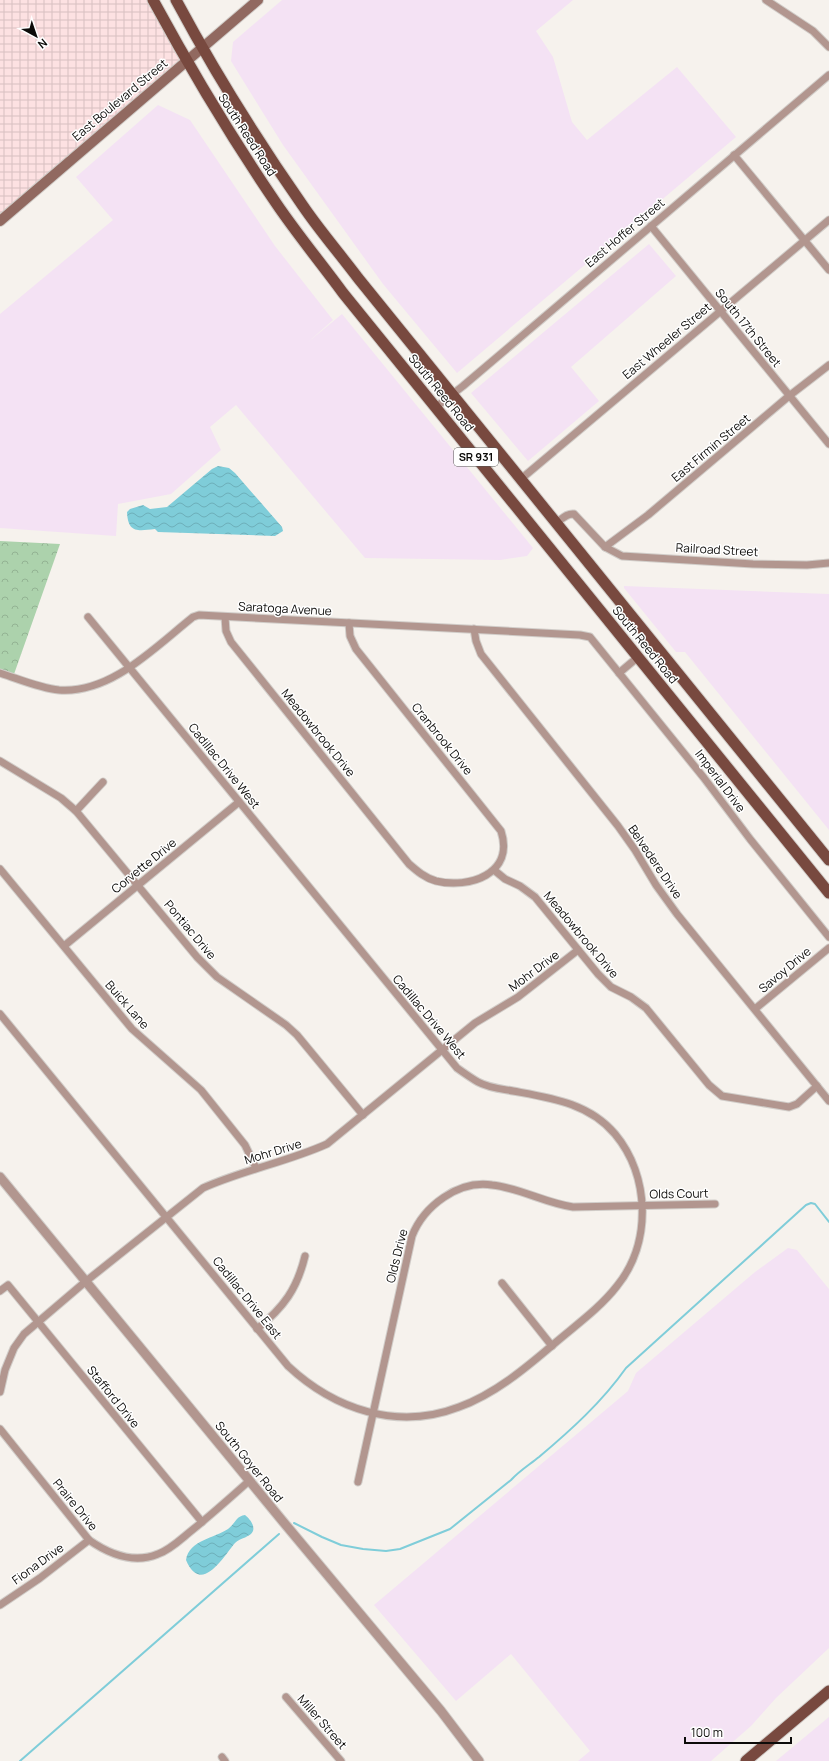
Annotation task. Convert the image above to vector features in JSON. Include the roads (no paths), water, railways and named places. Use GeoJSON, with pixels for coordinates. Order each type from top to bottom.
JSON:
{"type":"FeatureCollection","features":[{"type":"Feature","properties":{"kind":"main road","name":"South Reed Road"},"geometry":{"type":"LineString","coordinates":[[153,0],[186,61],[233,140],[277,205],[343,293],[829,893]]}},
{"type":"Feature","properties":{"kind":"main road","name":"South Reed Road"},"geometry":{"type":"LineString","coordinates":[[176,0],[201,48],[249,125],[304,207],[358,278],[452,395],[829,860]]}},
{"type":"Feature","properties":{"kind":"main road","name":"East Boulevard Street"},"geometry":{"type":"LineString","coordinates":[[0,221],[258,0]]}},
{"type":"Feature","properties":{"kind":"main road"},"geometry":{"type":"LineString","coordinates":[[746,1761],[829,1691]]}},
{"type":"Feature","properties":{"kind":"street"},"geometry":{"type":"LineString","coordinates":[[766,0],[812,31],[829,48]]}},
{"type":"Feature","properties":{"kind":"street","name":"East Hoffer Street"},"geometry":{"type":"LineString","coordinates":[[436,406],[452,395],[829,75]]}},
{"type":"Feature","properties":{"kind":"street"},"geometry":{"type":"LineString","coordinates":[[734,155],[829,270]]}},
{"type":"Feature","properties":{"kind":"street","name":"East Wheeler Street"},"geometry":{"type":"LineString","coordinates":[[521,479],[829,220]]}},
{"type":"Feature","properties":{"kind":"street","name":"South 17th Street"},"geometry":{"type":"LineString","coordinates":[[650,226],[829,444]]}},
{"type":"Feature","properties":{"kind":"street","name":"East Firmin Street"},"geometry":{"type":"LineString","coordinates":[[605,547],[648,515],[789,396],[829,365]]}},
{"type":"Feature","properties":{"kind":"street","name":"Railroad Street"},"geometry":{"type":"LineString","coordinates":[[556,523],[566,515],[571,513],[574,514],[605,547],[622,556],[768,564],[807,565],[829,563]]}},
{"type":"Feature","properties":{"kind":"street","name":"Saratoga Avenue"},"geometry":{"type":"LineString","coordinates":[[0,673],[59,690],[92,686],[112,678],[129,668],[193,617],[200,615],[580,635],[592,639]]}},
{"type":"Feature","properties":{"kind":"street","name":"Cadillac Drive West"},"geometry":{"type":"LineString","coordinates":[[88,617],[457,1068],[479,1082],[495,1088],[562,1100],[582,1108],[601,1121],[615,1134],[631,1158],[639,1179],[643,1205],[640,1235],[634,1256],[618,1286],[601,1304],[552,1346]]}},
{"type":"Feature","properties":{"kind":"street","name":"Meadowbrook Drive"},"geometry":{"type":"LineString","coordinates":[[225,617],[226,631],[231,642],[409,864],[421,874],[434,880],[456,883],[482,877],[494,870],[505,879],[520,886],[535,897],[611,988],[631,997],[646,1008],[709,1085],[722,1096],[789,1107],[797,1104],[817,1086]]}},
{"type":"Feature","properties":{"kind":"street","name":"Cranbrook Drive"},"geometry":{"type":"LineString","coordinates":[[349,623],[350,636],[356,649],[501,831],[504,850],[498,866],[494,870]]}},
{"type":"Feature","properties":{"kind":"street","name":"Belvedere Drive"},"geometry":{"type":"LineString","coordinates":[[474,629],[481,654],[618,826],[635,850],[656,885],[677,914],[756,1009],[829,1101]]}},
{"type":"Feature","properties":{"kind":"street","name":"Imperial Drive"},"geometry":{"type":"LineString","coordinates":[[592,639],[829,937]]}},
{"type":"Feature","properties":{"kind":"street"},"geometry":{"type":"LineString","coordinates":[[619,672],[638,657]]}},
{"type":"Feature","properties":{"kind":"street","name":"Pontiac Drive"},"geometry":{"type":"LineString","coordinates":[[0,761],[61,798],[76,811],[197,956],[217,977],[286,1025],[297,1035],[363,1115]]}},
{"type":"Feature","properties":{"kind":"street"},"geometry":{"type":"LineString","coordinates":[[76,811],[103,782]]}},
{"type":"Feature","properties":{"kind":"street","name":"Corvette Drive"},"geometry":{"type":"LineString","coordinates":[[64,946],[239,802]]}},
{"type":"Feature","properties":{"kind":"street","name":"Buick Lane"},"geometry":{"type":"LineString","coordinates":[[0,869],[132,1029],[201,1090],[245,1145],[256,1168]]}},
{"type":"Feature","properties":{"kind":"street","name":"Savoy Drive"},"geometry":{"type":"LineString","coordinates":[[756,1009],[829,948]]}},
{"type":"Feature","properties":{"kind":"street","name":"Mohr Drive"},"geometry":{"type":"LineString","coordinates":[[0,1392],[5,1370],[14,1348],[24,1334],[166,1216],[203,1188],[225,1178],[308,1152],[327,1144],[475,1023],[518,998],[578,950]]}},
{"type":"Feature","properties":{"kind":"street","name":"Cadillac Drive East"},"geometry":{"type":"LineString","coordinates":[[0,1014],[288,1366],[305,1382],[331,1398],[373,1414],[402,1416],[430,1414],[459,1407],[485,1395],[515,1375],[552,1346]]}},
{"type":"Feature","properties":{"kind":"street","name":"South Goyer Road"},"geometry":{"type":"LineString","coordinates":[[0,1177],[249,1481],[441,1711],[480,1761]]}},
{"type":"Feature","properties":{"kind":"street","name":"Olds Drive"},"geometry":{"type":"LineString","coordinates":[[373,1414],[412,1236],[416,1225],[430,1208],[443,1197],[453,1192],[473,1186],[491,1184],[520,1191],[560,1205],[572,1207],[643,1205]]}},
{"type":"Feature","properties":{"kind":"street","name":"Olds Court"},"geometry":{"type":"LineString","coordinates":[[643,1205],[715,1204]]}},
{"type":"Feature","properties":{"kind":"street"},"geometry":{"type":"LineString","coordinates":[[257,1329],[278,1310],[291,1295],[300,1275],[305,1256]]}},
{"type":"Feature","properties":{"kind":"street"},"geometry":{"type":"LineString","coordinates":[[502,1283],[552,1346]]}},
{"type":"Feature","properties":{"kind":"street","name":"Stafford Drive"},"geometry":{"type":"LineString","coordinates":[[0,1291],[8,1285],[202,1522]]}},
{"type":"Feature","properties":{"kind":"street"},"geometry":{"type":"LineString","coordinates":[[358,1482],[373,1414]]}},
{"type":"Feature","properties":{"kind":"street","name":"Praire Drive"},"geometry":{"type":"LineString","coordinates":[[0,1429],[89,1540],[104,1550],[120,1556],[140,1558],[158,1554],[175,1544],[249,1481]]}},
{"type":"Feature","properties":{"kind":"street","name":"Fiona Drive"},"geometry":{"type":"LineString","coordinates":[[0,1605],[40,1578],[89,1540]]}},
{"type":"Feature","properties":{"kind":"street","name":"Miller Street"},"geometry":{"type":"LineString","coordinates":[[286,1697],[341,1761]]}},
{"type":"Feature","properties":{"kind":"water"},"geometry":{"type":"Polygon","coordinates":[[[218,466],[229,468],[235,473],[282,527],[283,531],[275,536],[158,532],[155,529],[138,530],[129,524],[127,512],[130,509],[143,505],[150,509],[167,507],[212,469],[218,466]]]}},
{"type":"Feature","properties":{"kind":"water"},"geometry":{"type":"Polygon","coordinates":[[[245,1515],[252,1524],[252,1533],[235,1543],[219,1564],[212,1570],[205,1574],[198,1574],[192,1570],[186,1560],[188,1553],[192,1548],[203,1540],[228,1529],[238,1519],[245,1515]]]}},
{"type":"Feature","properties":{"kind":"waterway"},"geometry":{"type":"LineString","coordinates":[[294,1523],[341,1545],[386,1551],[400,1549],[450,1529],[563,1436],[586,1415],[626,1368],[806,1205],[811,1203],[815,1204],[829,1222]]}},
{"type":"Feature","properties":{"kind":"waterway"},"geometry":{"type":"LineString","coordinates":[[20,1761],[279,1534]]}}]}
